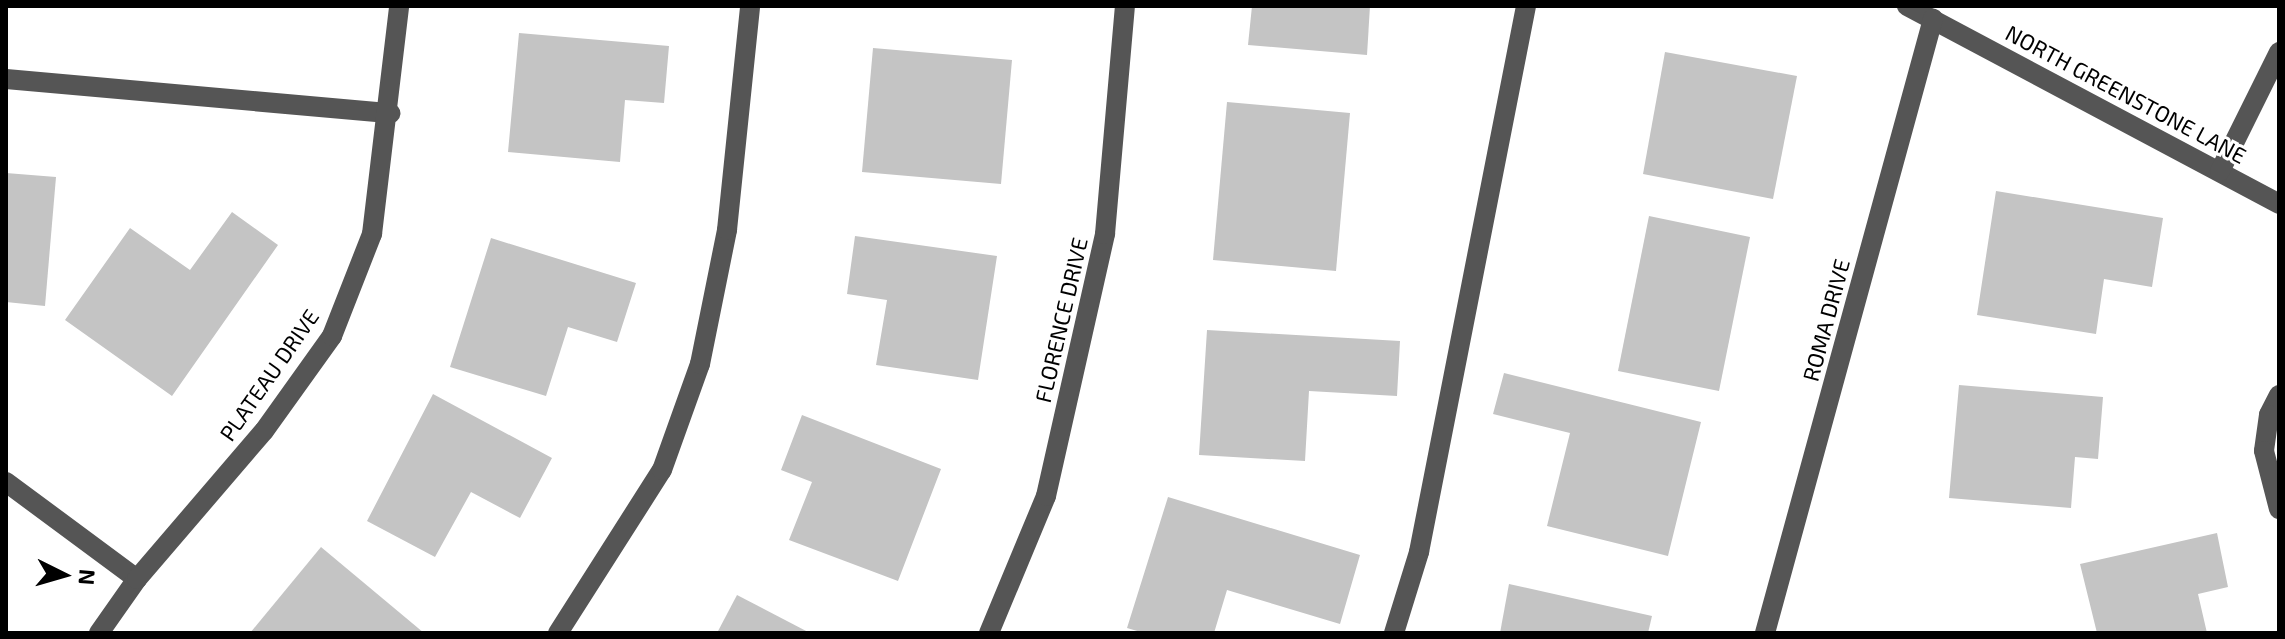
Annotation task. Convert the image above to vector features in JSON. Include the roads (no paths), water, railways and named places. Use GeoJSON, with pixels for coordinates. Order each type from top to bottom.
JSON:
{"type":"FeatureCollection","features":[{"type":"Feature","properties":{"kind":"street","name":"PLATEAU DRIVE"},"geometry":{"type":"LineString","coordinates":[[99,633],[137,579],[264,431],[332,336],[372,234],[390,113],[399,6]]}},
{"type":"Feature","properties":{"kind":"street"},"geometry":{"type":"LineString","coordinates":[[558,633],[662,470],[700,364],[727,230],[750,6]]}},
{"type":"Feature","properties":{"kind":"street","name":"FLORENCE DRIVE"},"geometry":{"type":"LineString","coordinates":[[989,633],[1046,496],[1105,234],[1125,6]]}},
{"type":"Feature","properties":{"kind":"street"},"geometry":{"type":"LineString","coordinates":[[1394,633],[1419,552],[1526,6]]}},
{"type":"Feature","properties":{"kind":"street","name":"NORTH GREENSTONE LANE"},"geometry":{"type":"LineString","coordinates":[[1907,6],[2279,204]]}},
{"type":"Feature","properties":{"kind":"street","name":"ROMA DRIVE"},"geometry":{"type":"LineString","coordinates":[[1765,633],[1933,19]]}},
{"type":"Feature","properties":{"kind":"street"},"geometry":{"type":"LineString","coordinates":[[2220,171],[2279,52]]}},
{"type":"Feature","properties":{"kind":"street"},"geometry":{"type":"LineString","coordinates":[[6,79],[390,113]]}},
{"type":"Feature","properties":{"kind":"street"},"geometry":{"type":"LineString","coordinates":[[2279,395],[2269,415],[2264,451],[2279,509]]}},
{"type":"Feature","properties":{"kind":"street"},"geometry":{"type":"LineString","coordinates":[[6,482],[137,579]]}}]}
